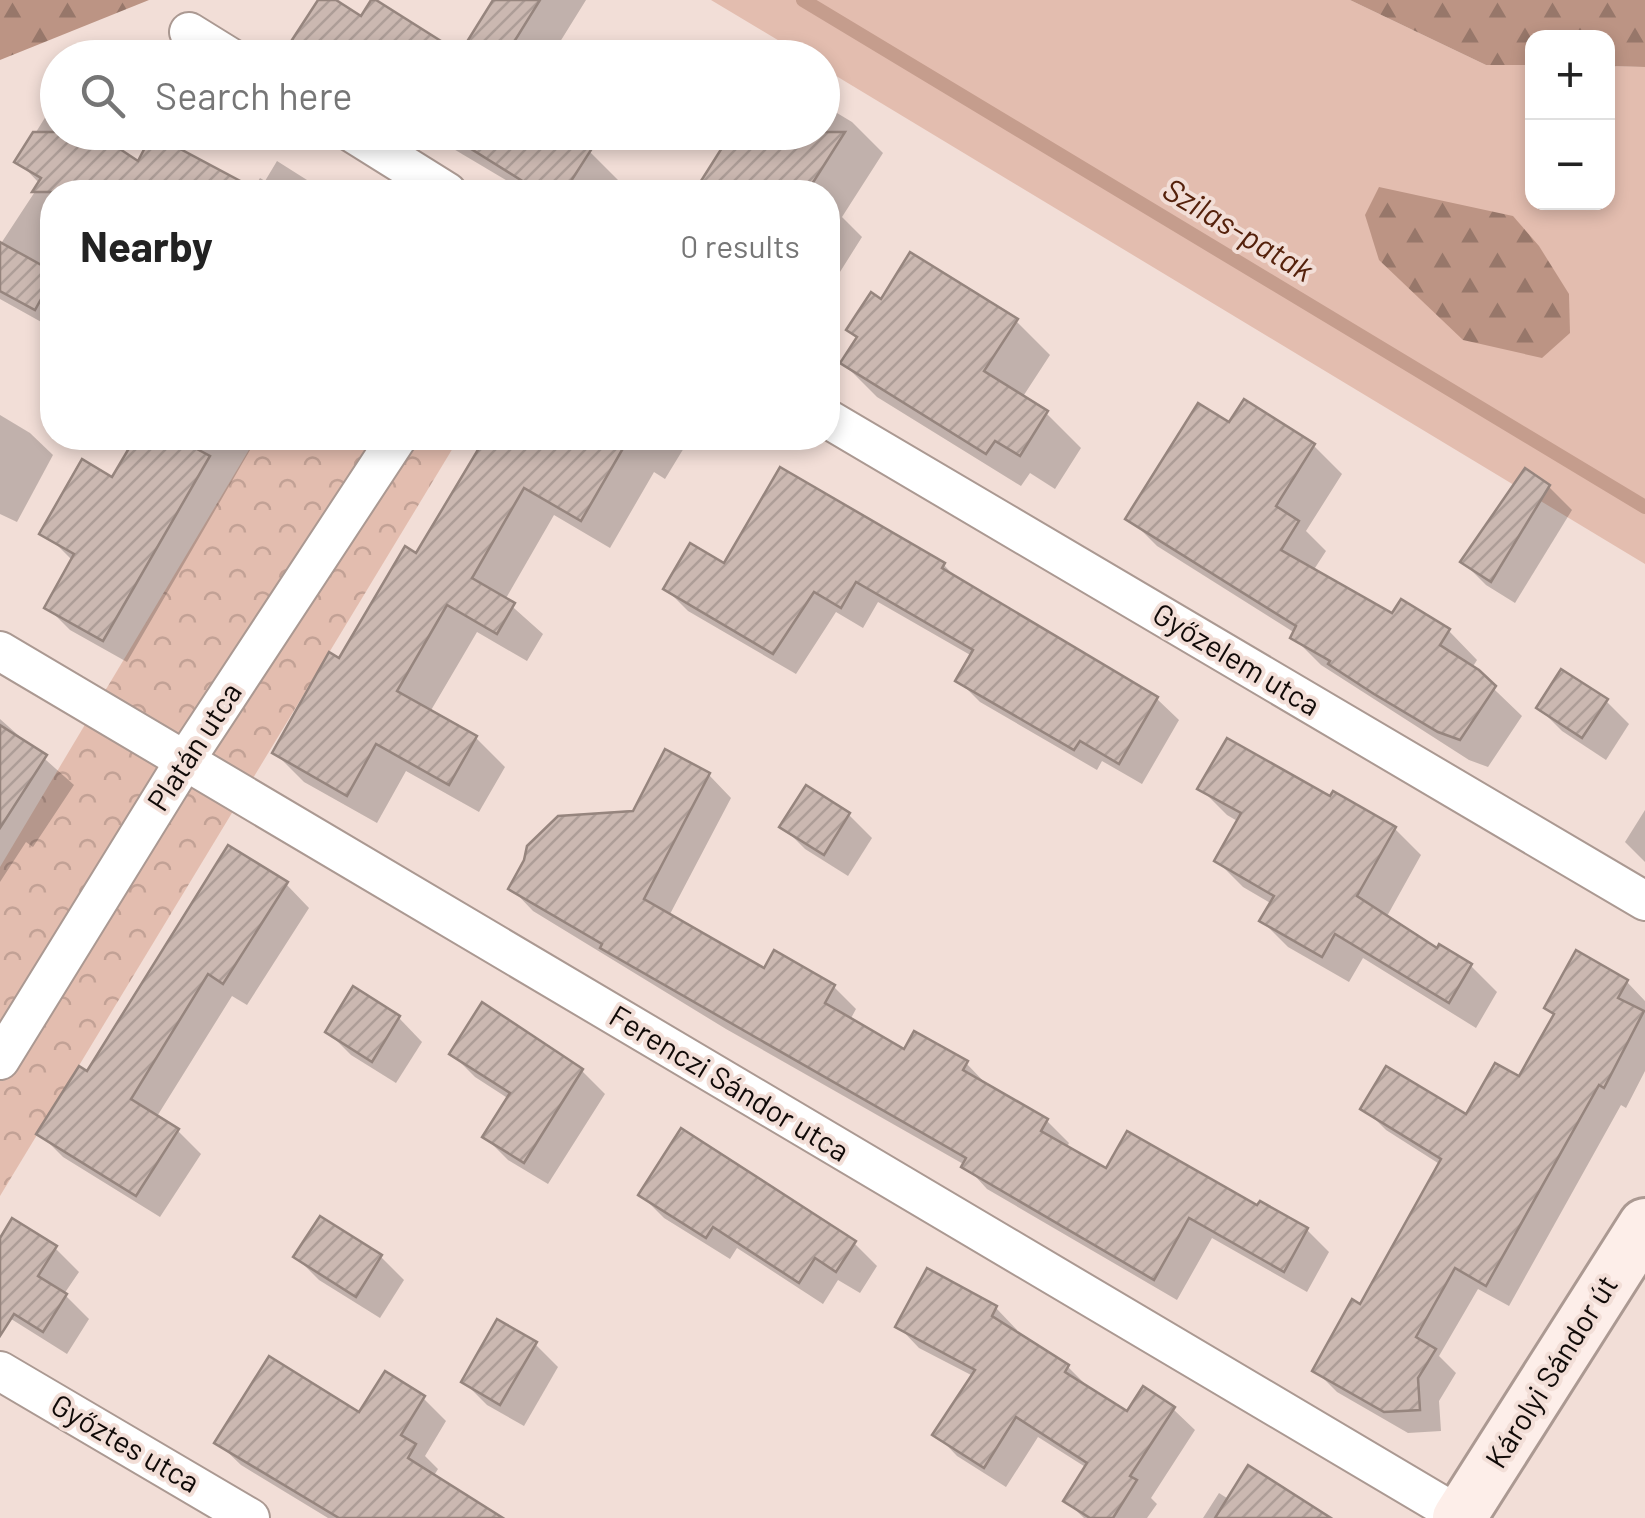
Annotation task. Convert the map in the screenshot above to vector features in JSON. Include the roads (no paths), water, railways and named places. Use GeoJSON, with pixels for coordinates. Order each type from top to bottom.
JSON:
{"type":"FeatureCollection","features":[{"type":"Feature","properties":{"kind":"street"},"geometry":{"type":"LineString","coordinates":[[189,32],[202,40]]}},
{"type":"Feature","properties":{"kind":"street"},"geometry":{"type":"LineString","coordinates":[[380,150],[428,180]]}},
{"type":"Feature","properties":{"kind":"street","name":"Győzelem utca"},"geometry":{"type":"LineString","coordinates":[[840,426],[1645,901]]}},
{"type":"Feature","properties":{"kind":"street","name":"Platán utca"},"geometry":{"type":"LineString","coordinates":[[0,1060],[184,762],[389,450]]}},
{"type":"Feature","properties":{"kind":"street","name":"Ferenczi Sándor utca"},"geometry":{"type":"LineString","coordinates":[[0,651],[1459,1517]]}},
{"type":"Feature","properties":{"kind":"street","name":"Károlyi Sándor út"},"geometry":{"type":"LineString","coordinates":[[1459,1517],[1645,1225]]}},
{"type":"Feature","properties":{"kind":"street","name":"Győztes utca"},"geometry":{"type":"LineString","coordinates":[[0,1371],[250,1518]]}},
{"type":"Feature","properties":{"kind":"waterway","name":"Szilas-patak"},"geometry":{"type":"LineString","coordinates":[[803,0],[1645,507]]}}]}
